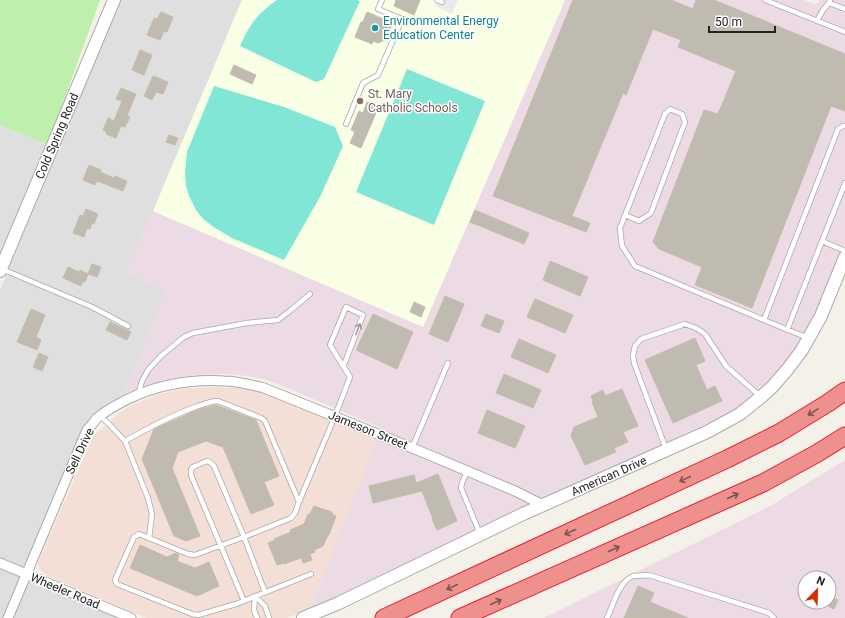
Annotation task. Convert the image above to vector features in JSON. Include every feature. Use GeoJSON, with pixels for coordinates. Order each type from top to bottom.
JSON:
{"type":"FeatureCollection","features":[{"type":"Feature","properties":{"kind":"highway"},"geometry":{"type":"LineString","coordinates":[[384,618],[727,459],[779,433],[845,391]]}},
{"type":"Feature","properties":{"kind":"highway"},"geometry":{"type":"LineString","coordinates":[[460,618],[763,483],[845,436]]}},
{"type":"Feature","properties":{"kind":"street","name":"Cold Spring Road"},"geometry":{"type":"LineString","coordinates":[[1,270],[3,254],[114,0]]}},
{"type":"Feature","properties":{"kind":"street","name":"American Drive"},"geometry":{"type":"LineString","coordinates":[[303,618],[339,603],[543,505],[712,430],[740,414],[780,379],[795,361],[809,339],[826,306],[845,257]]}},
{"type":"Feature","properties":{"kind":"street","name":"Jameson Street"},"geometry":{"type":"LineString","coordinates":[[187,382],[225,381],[244,383],[264,388],[467,471],[543,505]]}},
{"type":"Feature","properties":{"kind":"street","name":"Sell Drive"},"geometry":{"type":"LineString","coordinates":[[8,618],[82,441],[96,419],[118,404],[148,390],[187,382]]}},
{"type":"Feature","properties":{"kind":"street","name":"Wheeler Road"},"geometry":{"type":"LineString","coordinates":[[0,563],[131,618]]}},
{"type":"Feature","properties":{"kind":"lane"},"geometry":{"type":"LineString","coordinates":[[346,124],[363,83],[378,75],[402,19],[378,9],[382,0]]}},
{"type":"Feature","properties":{"kind":"lane"},"geometry":{"type":"LineString","coordinates":[[437,0],[442,2]]}},
{"type":"Feature","properties":{"kind":"lane"},"geometry":{"type":"LineString","coordinates":[[765,0],[845,32]]}},
{"type":"Feature","properties":{"kind":"lane"},"geometry":{"type":"LineString","coordinates":[[817,21],[822,10],[829,1],[845,9]]}},
{"type":"Feature","properties":{"kind":"lane"},"geometry":{"type":"LineString","coordinates":[[625,215],[639,221],[651,213],[685,122],[682,114],[670,109],[665,114],[625,215],[620,228],[622,246],[635,266],[809,339]]}},
{"type":"Feature","properties":{"kind":"lane"},"geometry":{"type":"LineString","coordinates":[[764,320],[838,129],[845,126]]}},
{"type":"Feature","properties":{"kind":"lane"},"geometry":{"type":"LineString","coordinates":[[787,330],[845,183]]}},
{"type":"Feature","properties":{"kind":"lane"},"geometry":{"type":"LineString","coordinates":[[822,241],[845,251]]}},
{"type":"Feature","properties":{"kind":"lane"},"geometry":{"type":"LineString","coordinates":[[1,270],[92,307],[128,326]]}},
{"type":"Feature","properties":{"kind":"lane"},"geometry":{"type":"LineString","coordinates":[[138,395],[142,381],[148,370],[161,356],[194,332],[247,323],[278,320],[310,294]]}},
{"type":"Feature","properties":{"kind":"lane"},"geometry":{"type":"LineString","coordinates":[[310,574],[236,604],[198,615],[192,614],[117,584],[115,580],[134,537],[139,534],[188,554],[195,555],[291,518],[300,502],[350,377],[330,345],[346,308],[364,315],[344,366]]}},
{"type":"Feature","properties":{"kind":"lane"},"geometry":{"type":"LineString","coordinates":[[666,451],[634,363],[633,354],[635,346],[641,338],[685,324],[696,328],[705,334],[726,366],[761,397]]}},
{"type":"Feature","properties":{"kind":"lane"},"geometry":{"type":"LineString","coordinates":[[412,448],[448,363]]}},
{"type":"Feature","properties":{"kind":"lane"},"geometry":{"type":"LineString","coordinates":[[125,441],[152,425],[185,410],[213,401],[218,401],[265,421],[300,502]]}},
{"type":"Feature","properties":{"kind":"lane"},"geometry":{"type":"LineString","coordinates":[[100,416],[125,441],[148,498],[152,514],[150,538]]}},
{"type":"Feature","properties":{"kind":"lane"},"geometry":{"type":"LineString","coordinates":[[244,601],[191,475],[191,470],[193,467],[207,461],[214,466],[265,592]]}},
{"type":"Feature","properties":{"kind":"lane"},"geometry":{"type":"LineString","coordinates":[[467,471],[460,488],[481,535]]}},
{"type":"Feature","properties":{"kind":"lane"},"geometry":{"type":"LineString","coordinates":[[607,618],[623,583],[633,576],[649,575],[769,613],[774,618]]}},
{"type":"Feature","properties":{"kind":"lane"},"geometry":{"type":"LineString","coordinates":[[255,596],[254,610],[257,618]]}},
{"type":"Feature","properties":{"kind":"lane"},"geometry":{"type":"LineString","coordinates":[[255,596],[264,606],[269,618]]}},
{"type":"Feature","properties":{"kind":"shaded area"},"geometry":{"type":"Polygon","coordinates":[[[121,0],[242,0],[157,203],[126,272],[167,290],[124,394],[99,410],[89,420],[83,429],[19,578],[119,618],[0,618],[0,290],[121,0]]]}},
{"type":"Feature","properties":{"kind":"shaded area","name":"St. Mary Catholic Schools"},"geometry":{"type":"Polygon","coordinates":[[[242,0],[565,0],[423,327],[153,211],[242,0]]]}},
{"type":"Feature","properties":{"kind":"shaded area"},"geometry":{"type":"Polygon","coordinates":[[[277,0],[360,1],[324,79],[316,82],[240,46],[247,32],[259,15],[277,0]]]}},
{"type":"Feature","properties":{"kind":"shaded area"},"geometry":{"type":"Polygon","coordinates":[[[438,0],[458,0],[452,14],[435,6],[438,0]]]}},
{"type":"Feature","properties":{"kind":"shaded area"},"geometry":{"type":"Polygon","coordinates":[[[565,0],[804,0],[816,5],[819,0],[845,0],[845,243],[821,304],[798,346],[782,369],[744,404],[717,419],[310,609],[381,428],[283,386],[264,379],[248,376],[225,374],[194,375],[151,384],[124,394],[167,290],[126,272],[153,211],[423,327],[565,0]]]}},
{"type":"Feature","properties":{"kind":"shaded area"},"geometry":{"type":"Polygon","coordinates":[[[407,69],[485,101],[434,225],[356,192],[407,69]]]}},
{"type":"Feature","properties":{"kind":"shaded area"},"geometry":{"type":"Polygon","coordinates":[[[214,86],[284,107],[335,127],[343,146],[321,195],[284,260],[232,238],[215,228],[203,219],[196,210],[189,196],[186,186],[185,173],[187,152],[214,86]]]}},
{"type":"Feature","properties":{"kind":"shaded area"},"geometry":{"type":"Polygon","coordinates":[[[0,125],[48,145],[0,260],[0,125]]]}},
{"type":"Feature","properties":{"kind":"shaded area"},"geometry":{"type":"Polygon","coordinates":[[[211,387],[235,388],[262,392],[377,439],[310,609],[287,618],[146,618],[47,576],[39,568],[39,560],[93,437],[119,413],[132,405],[157,395],[182,389],[211,387]]]}},
{"type":"Feature","properties":{"kind":"shaded area"},"geometry":{"type":"Polygon","coordinates":[[[845,460],[845,618],[544,618],[772,505],[845,460]]]}},
{"type":"Feature","properties":{"kind":"green space"},"geometry":{"type":"Polygon","coordinates":[[[0,0],[100,0],[48,145],[0,125],[0,0]]]}},
{"type":"Feature","properties":{"kind":"building"},"geometry":{"type":"Polygon","coordinates":[[[396,0],[420,0],[414,15],[394,6],[396,0]]]}},
{"type":"Feature","properties":{"kind":"building"},"geometry":{"type":"Polygon","coordinates":[[[573,0],[671,0],[693,9],[696,0],[714,0],[845,54],[845,111],[831,106],[752,308],[695,285],[702,267],[659,249],[653,242],[704,110],[718,114],[736,71],[678,47],[681,40],[653,29],[626,95],[623,93],[572,216],[590,223],[586,232],[493,196],[573,0]]]}},
{"type":"Feature","properties":{"kind":"building"},"geometry":{"type":"Polygon","coordinates":[[[161,12],[173,17],[167,32],[164,31],[160,40],[147,35],[154,18],[157,19],[161,12]]]}},
{"type":"Feature","properties":{"kind":"building","name":"Environmental Energy Education Center"},"geometry":{"type":"Polygon","coordinates":[[[367,12],[393,23],[385,40],[378,43],[373,41],[372,44],[355,37],[367,12]]]}},
{"type":"Feature","properties":{"kind":"building"},"geometry":{"type":"Polygon","coordinates":[[[140,50],[152,55],[144,75],[132,70],[140,50]]]}},
{"type":"Feature","properties":{"kind":"building"},"geometry":{"type":"Polygon","coordinates":[[[234,65],[256,75],[252,84],[230,74],[234,65]]]}},
{"type":"Feature","properties":{"kind":"building"},"geometry":{"type":"Polygon","coordinates":[[[153,76],[168,82],[163,94],[156,92],[152,100],[144,96],[153,76]]]}},
{"type":"Feature","properties":{"kind":"building"},"geometry":{"type":"Polygon","coordinates":[[[121,88],[136,94],[127,116],[130,117],[125,127],[121,126],[116,138],[106,134],[107,132],[103,130],[108,118],[114,121],[122,101],[116,99],[121,88]]]}},
{"type":"Feature","properties":{"kind":"building"},"geometry":{"type":"Polygon","coordinates":[[[367,102],[379,106],[361,148],[350,143],[355,132],[351,130],[359,111],[363,113],[367,102]]]}},
{"type":"Feature","properties":{"kind":"building"},"geometry":{"type":"Polygon","coordinates":[[[169,135],[178,138],[175,145],[166,142],[169,135]]]}},
{"type":"Feature","properties":{"kind":"building"},"geometry":{"type":"Polygon","coordinates":[[[89,165],[114,178],[115,176],[127,181],[123,191],[97,181],[95,185],[83,180],[89,165]]]}},
{"type":"Feature","properties":{"kind":"building"},"geometry":{"type":"Polygon","coordinates":[[[86,209],[98,214],[94,224],[92,223],[90,229],[87,228],[84,237],[73,233],[80,215],[83,216],[86,209]]]}},
{"type":"Feature","properties":{"kind":"building"},"geometry":{"type":"Polygon","coordinates":[[[475,210],[529,233],[524,244],[470,222],[475,210]]]}},
{"type":"Feature","properties":{"kind":"building"},"geometry":{"type":"Polygon","coordinates":[[[550,261],[588,277],[580,296],[543,280],[550,261]]]}},
{"type":"Feature","properties":{"kind":"building"},"geometry":{"type":"Polygon","coordinates":[[[92,264],[101,267],[97,277],[88,274],[92,264]]]}},
{"type":"Feature","properties":{"kind":"building"},"geometry":{"type":"Polygon","coordinates":[[[68,267],[88,274],[85,282],[83,281],[81,286],[63,278],[68,267]]]}},
{"type":"Feature","properties":{"kind":"building"},"geometry":{"type":"Polygon","coordinates":[[[445,296],[464,304],[448,342],[429,334],[445,296]]]}},
{"type":"Feature","properties":{"kind":"building"},"geometry":{"type":"Polygon","coordinates":[[[535,299],[573,315],[565,333],[527,317],[535,299]]]}},
{"type":"Feature","properties":{"kind":"building"},"geometry":{"type":"Polygon","coordinates":[[[414,302],[425,307],[421,317],[410,312],[414,302]]]}},
{"type":"Feature","properties":{"kind":"building"},"geometry":{"type":"Polygon","coordinates":[[[31,309],[45,315],[36,337],[41,340],[37,350],[17,342],[31,309]]]}},
{"type":"Feature","properties":{"kind":"building"},"geometry":{"type":"Polygon","coordinates":[[[373,314],[413,332],[397,369],[356,350],[373,314]]]}},
{"type":"Feature","properties":{"kind":"building"},"geometry":{"type":"Polygon","coordinates":[[[486,314],[504,321],[499,333],[481,326],[486,314]]]}},
{"type":"Feature","properties":{"kind":"building"},"geometry":{"type":"Polygon","coordinates":[[[110,322],[131,332],[127,340],[106,330],[110,322]]]}},
{"type":"Feature","properties":{"kind":"building"},"geometry":{"type":"Polygon","coordinates":[[[695,338],[705,361],[696,365],[707,390],[715,386],[722,401],[673,423],[645,360],[695,338]]]}},
{"type":"Feature","properties":{"kind":"building"},"geometry":{"type":"Polygon","coordinates":[[[519,339],[556,355],[548,373],[511,357],[519,339]]]}},
{"type":"Feature","properties":{"kind":"building"},"geometry":{"type":"Polygon","coordinates":[[[39,353],[48,357],[42,371],[33,367],[39,353]]]}},
{"type":"Feature","properties":{"kind":"building"},"geometry":{"type":"Polygon","coordinates":[[[504,374],[541,390],[533,408],[496,393],[504,374]]]}},
{"type":"Feature","properties":{"kind":"building"},"geometry":{"type":"Polygon","coordinates":[[[622,389],[638,426],[623,432],[628,442],[614,448],[616,452],[585,465],[571,436],[574,427],[598,417],[591,396],[603,390],[605,396],[622,389]]]}},
{"type":"Feature","properties":{"kind":"building"},"geometry":{"type":"Polygon","coordinates":[[[216,405],[256,420],[279,476],[264,482],[274,505],[251,514],[223,447],[206,441],[178,452],[172,468],[200,536],[186,541],[174,536],[142,459],[154,429],[197,410],[216,405]]]}},
{"type":"Feature","properties":{"kind":"building"},"geometry":{"type":"Polygon","coordinates":[[[487,410],[525,426],[515,448],[478,433],[487,410]]]}},
{"type":"Feature","properties":{"kind":"building"},"geometry":{"type":"Polygon","coordinates":[[[438,474],[457,521],[437,530],[422,491],[373,503],[369,486],[414,475],[416,483],[438,474]]]}},
{"type":"Feature","properties":{"kind":"building"},"geometry":{"type":"Polygon","coordinates":[[[314,506],[332,512],[332,514],[336,516],[323,546],[314,550],[315,552],[310,554],[312,560],[303,563],[301,558],[277,565],[268,543],[291,532],[290,530],[304,524],[308,514],[310,514],[314,506]]]}},
{"type":"Feature","properties":{"kind":"building"},"geometry":{"type":"Polygon","coordinates":[[[140,545],[167,557],[176,553],[179,555],[177,561],[195,568],[209,562],[219,586],[197,596],[130,568],[140,545]]]}},
{"type":"Feature","properties":{"kind":"building"},"geometry":{"type":"Polygon","coordinates":[[[638,586],[654,593],[650,602],[688,618],[624,618],[638,586]]]}},
{"type":"Feature","properties":{"kind":"place","name":"Environmental Energy Education Center"},"geometry":{"type":"Point","coordinates":[375,28]}},
{"type":"Feature","properties":{"kind":"place","name":"St. Mary Catholic Schools"},"geometry":{"type":"Point","coordinates":[360,101]}}]}
